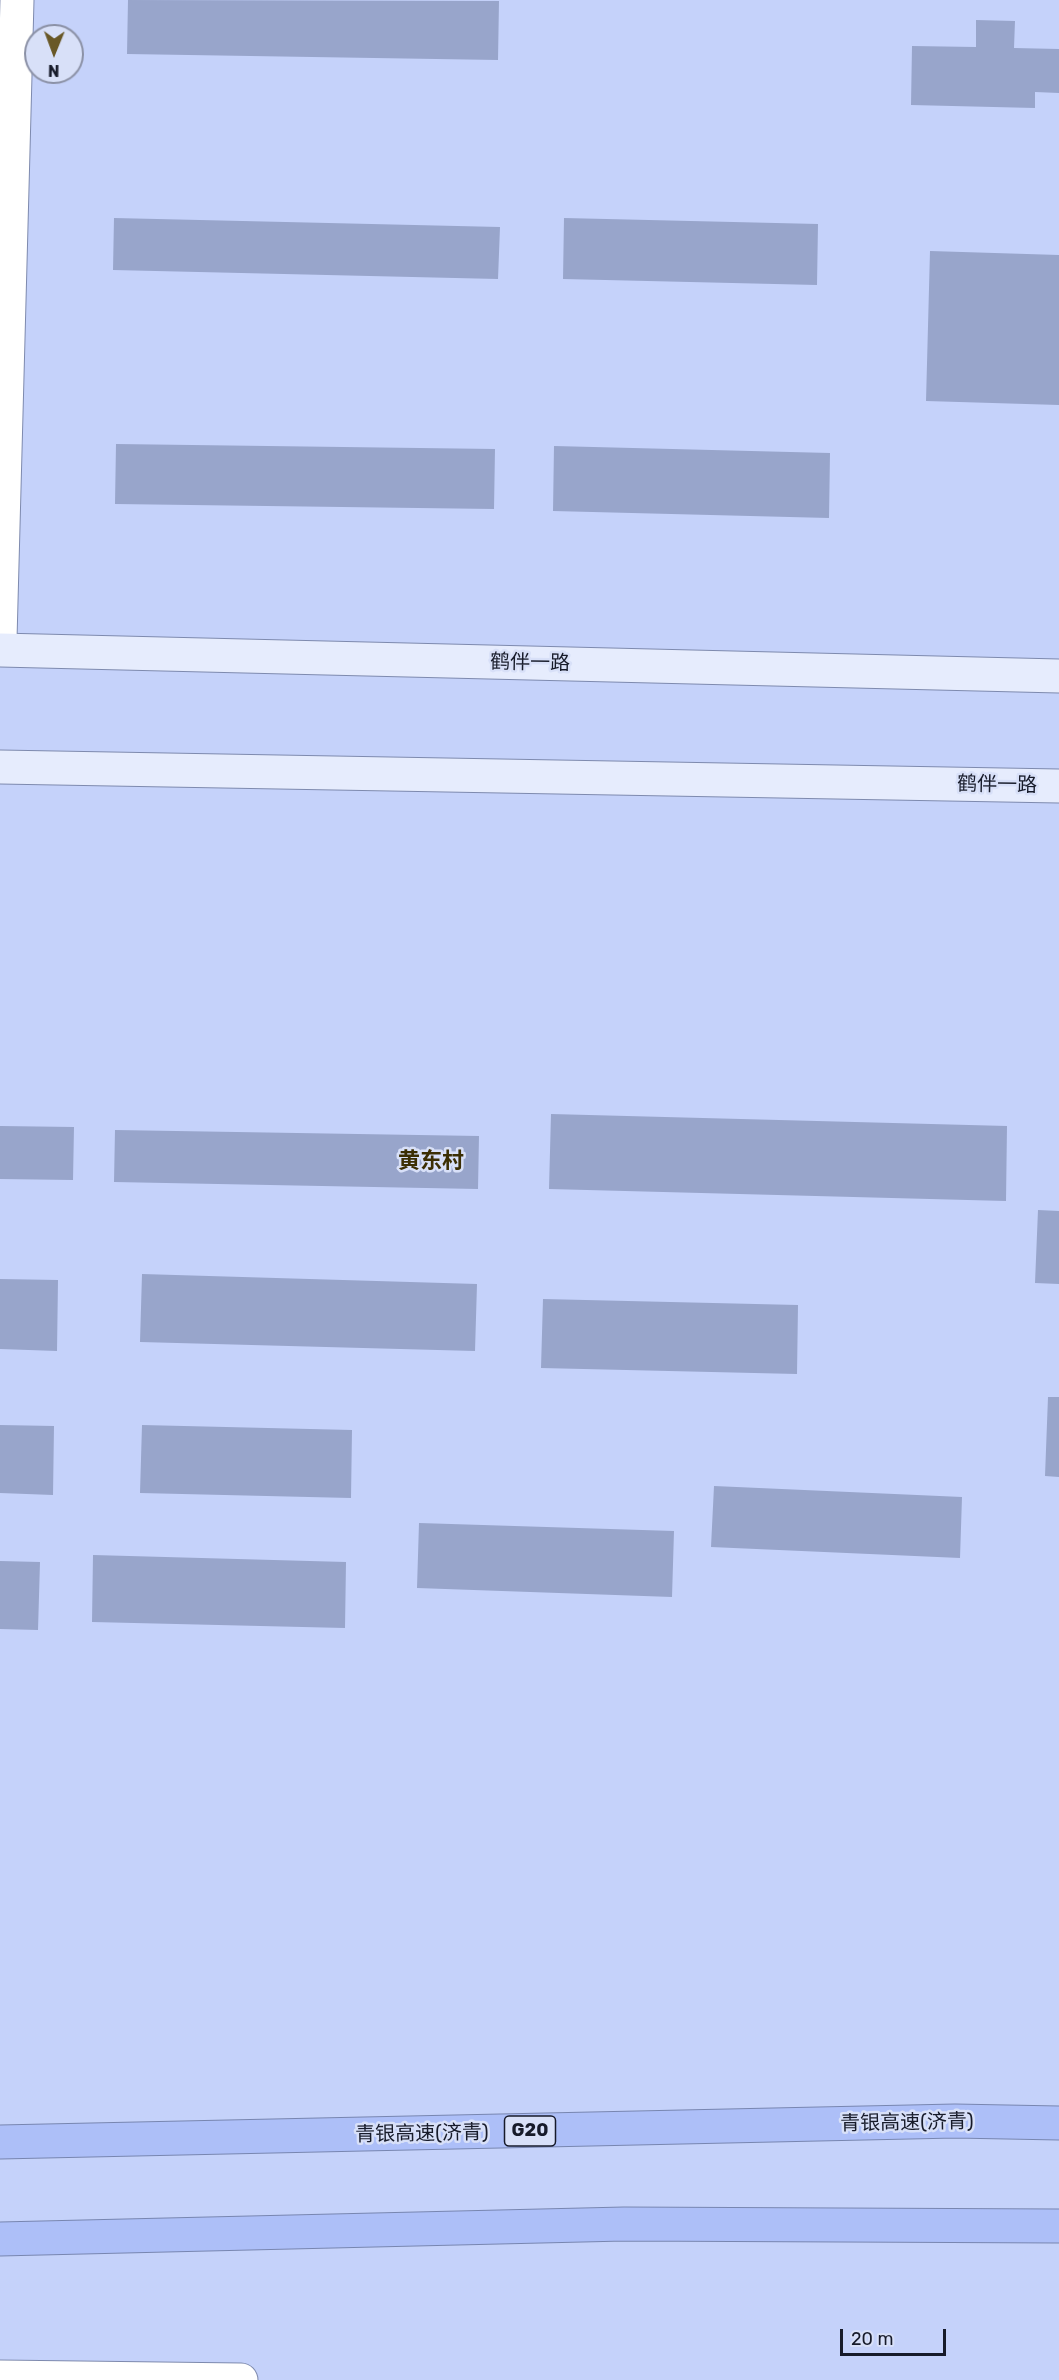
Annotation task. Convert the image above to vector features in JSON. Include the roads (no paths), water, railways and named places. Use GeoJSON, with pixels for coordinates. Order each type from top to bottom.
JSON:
{"type":"FeatureCollection","features":[{"type":"Feature","properties":{"kind":"highway","name":"青银高速(济青)"},"geometry":{"type":"LineString","coordinates":[[0,2142],[955,2121],[1059,2123]]}},
{"type":"Feature","properties":{"kind":"highway"},"geometry":{"type":"LineString","coordinates":[[0,2239],[624,2224],[1059,2226]]}},
{"type":"Feature","properties":{"kind":"main road","name":"鹤伴一路"},"geometry":{"type":"LineString","coordinates":[[0,650],[1059,676]]}},
{"type":"Feature","properties":{"kind":"main road","name":"鹤伴一路"},"geometry":{"type":"LineString","coordinates":[[0,767],[1059,786]]}},
{"type":"Feature","properties":{"kind":"street"},"geometry":{"type":"LineString","coordinates":[[0,639],[17,0]]}},
{"type":"Feature","properties":{"kind":"street"},"geometry":{"type":"LineString","coordinates":[[0,2377],[241,2380]]}},
{"type":"Feature","properties":{"kind":"district","name":"黄东村"},"geometry":{"type":"Point","coordinates":[431,1162]}}]}
